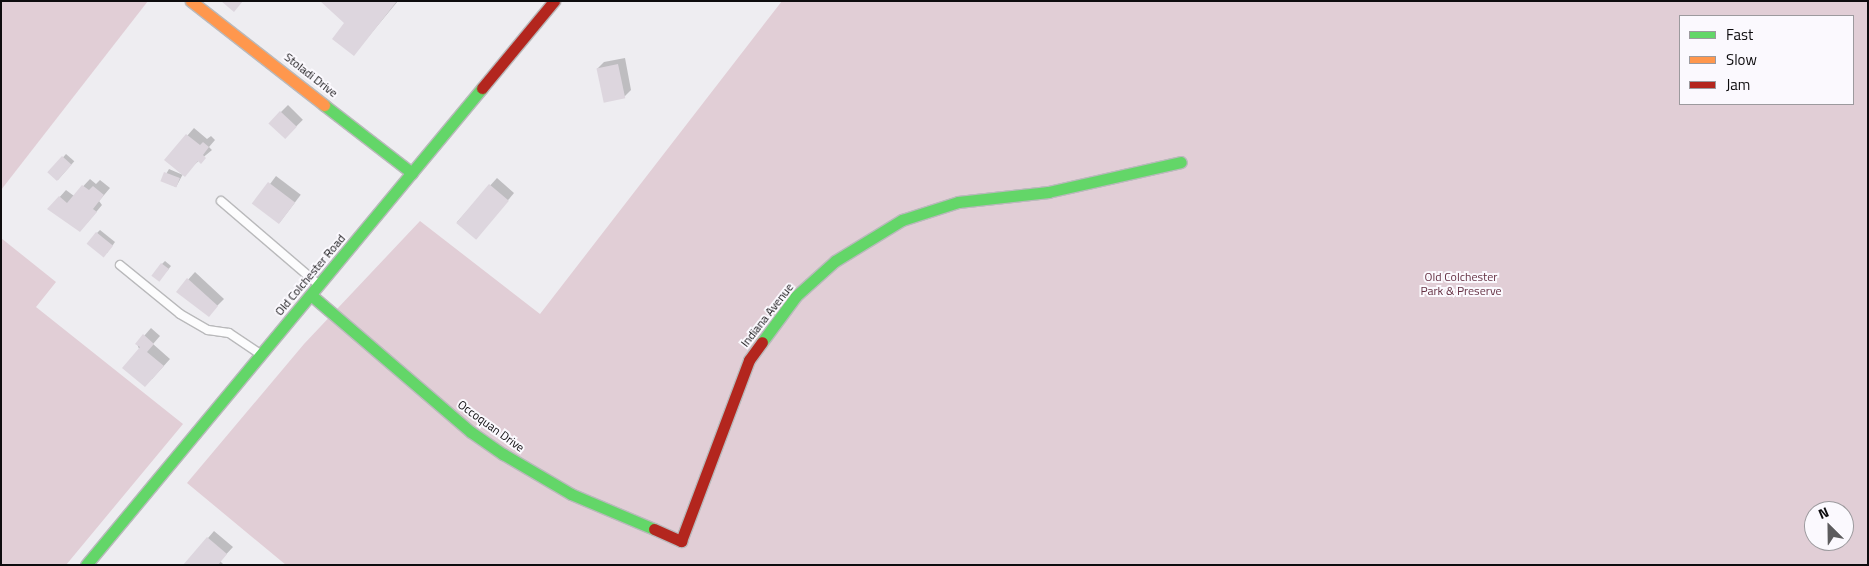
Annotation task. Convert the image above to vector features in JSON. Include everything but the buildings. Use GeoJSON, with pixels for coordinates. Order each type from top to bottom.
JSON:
{"type":"FeatureCollection","features":[{"type":"Feature","properties":{"kind":"street","name":"Stoladi Drive"},"geometry":{"type":"LineString","coordinates":[[191,1],[412,173]]}},
{"type":"Feature","properties":{"kind":"street","name":"Old Colchester Road"},"geometry":{"type":"LineString","coordinates":[[86,565],[554,1]]}},
{"type":"Feature","properties":{"kind":"street","name":"Indiana Avenue"},"geometry":{"type":"LineString","coordinates":[[680,540],[749,360],[796,296],[835,261],[902,220],[958,202],[1048,192],[1181,162]]}},
{"type":"Feature","properties":{"kind":"street","name":"Occoquan Drive"},"geometry":{"type":"LineString","coordinates":[[311,295],[471,432],[503,454],[571,494],[680,540]]}},
{"type":"Feature","properties":{"kind":"lane"},"geometry":{"type":"LineString","coordinates":[[221,201],[319,285]]}},
{"type":"Feature","properties":{"kind":"lane"},"geometry":{"type":"LineString","coordinates":[[120,265],[180,314],[208,330],[230,333],[261,355]]}},
{"type":"Feature","properties":{"kind":"green space"},"geometry":{"type":"Polygon","coordinates":[[[1,1],[148,1],[1,190],[1,1]]]}},
{"type":"Feature","properties":{"kind":"green space","name":"Old Colchester Park & Preserve"},"geometry":{"type":"Polygon","coordinates":[[[782,1],[1868,1],[1868,565],[286,565],[187,483],[304,344],[420,221],[540,314],[782,1]]]}},
{"type":"Feature","properties":{"kind":"green space"},"geometry":{"type":"Polygon","coordinates":[[[1,238],[56,282],[36,307],[183,424],[66,565],[1,565],[1,238]]]}},
{"type":"Feature","properties":{"kind":"traffic: fast"},"geometry":{"type":"LineString","coordinates":[[86,565],[482,88]]}},
{"type":"Feature","properties":{"kind":"traffic: fast"},"geometry":{"type":"LineString","coordinates":[[324,105],[412,173]]}},
{"type":"Feature","properties":{"kind":"traffic: fast"},"geometry":{"type":"LineString","coordinates":[[762,342],[796,296],[835,261],[902,220],[958,202],[1048,192],[1181,162]]}},
{"type":"Feature","properties":{"kind":"traffic: fast"},"geometry":{"type":"LineString","coordinates":[[311,295],[471,432],[503,454],[571,494],[654,529]]}},
{"type":"Feature","properties":{"kind":"traffic: slow"},"geometry":{"type":"LineString","coordinates":[[191,1],[324,105]]}},
{"type":"Feature","properties":{"kind":"traffic: jam"},"geometry":{"type":"LineString","coordinates":[[482,88],[554,1]]}},
{"type":"Feature","properties":{"kind":"traffic: jam"},"geometry":{"type":"LineString","coordinates":[[654,529],[681,541],[749,360],[762,342]]}}]}
